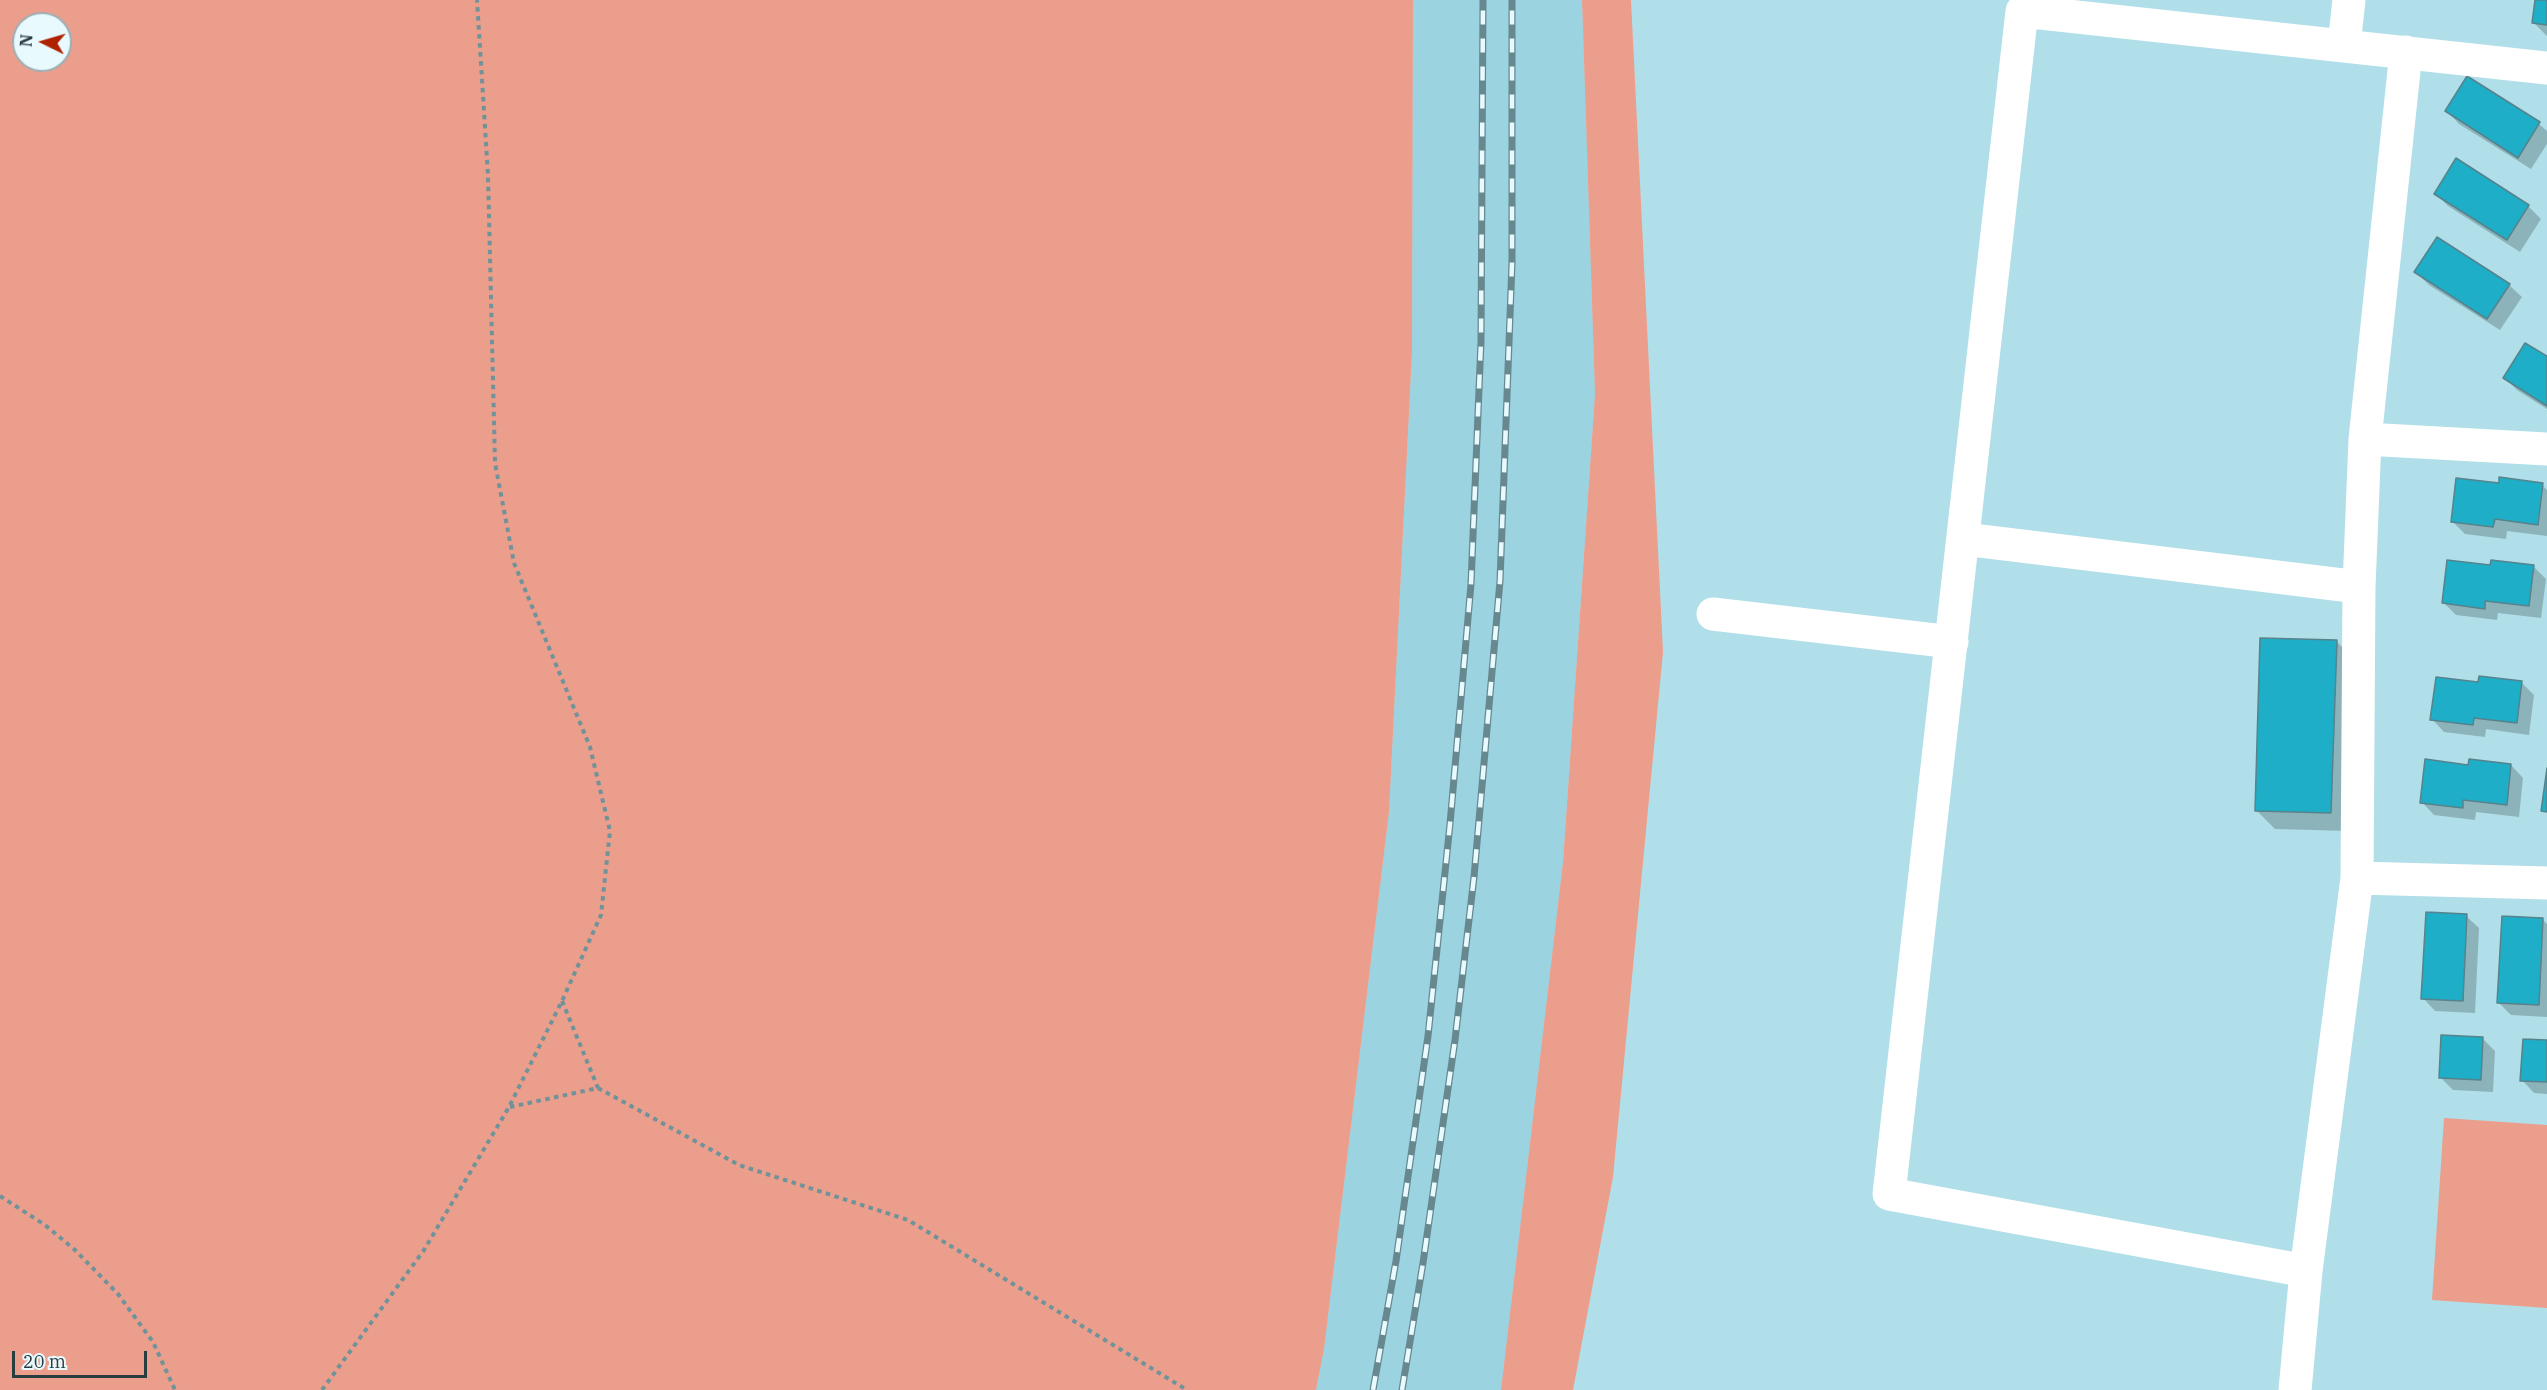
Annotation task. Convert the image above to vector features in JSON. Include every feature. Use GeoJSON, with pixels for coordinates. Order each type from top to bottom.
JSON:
{"type":"FeatureCollection","features":[{"type":"Feature","properties":{"kind":"lane"},"geometry":{"type":"LineString","coordinates":[[2344,45],[2349,0]]}},
{"type":"Feature","properties":{"kind":"lane"},"geometry":{"type":"LineString","coordinates":[[2306,1271],[1889,1194],[2022,11],[2547,68]]}},
{"type":"Feature","properties":{"kind":"lane"},"geometry":{"type":"LineString","coordinates":[[2295,1390],[2306,1271],[2357,878],[2359,587],[2365,439],[2406,52]]}},
{"type":"Feature","properties":{"kind":"lane"},"geometry":{"type":"LineString","coordinates":[[2365,439],[2547,449]]}},
{"type":"Feature","properties":{"kind":"lane"},"geometry":{"type":"LineString","coordinates":[[1964,539],[2359,587]]}},
{"type":"Feature","properties":{"kind":"lane"},"geometry":{"type":"LineString","coordinates":[[1713,614],[1952,642]]}},
{"type":"Feature","properties":{"kind":"lane"},"geometry":{"type":"LineString","coordinates":[[2357,878],[2547,883]]}},
{"type":"Feature","properties":{"kind":"path"},"geometry":{"type":"LineString","coordinates":[[322,1390],[424,1250],[509,1107],[562,1001],[601,915],[610,831],[590,747],[514,563],[495,463],[488,175],[477,0]]}},
{"type":"Feature","properties":{"kind":"path"},"geometry":{"type":"LineString","coordinates":[[562,1001],[598,1088],[739,1165],[908,1220],[1186,1390]]}},
{"type":"Feature","properties":{"kind":"path"},"geometry":{"type":"LineString","coordinates":[[509,1107],[598,1088]]}},
{"type":"Feature","properties":{"kind":"path"},"geometry":{"type":"LineString","coordinates":[[0,1196],[52,1231],[118,1294],[153,1342],[175,1390]]}},
{"type":"Feature","properties":{"kind":"shaded area"},"geometry":{"type":"Polygon","coordinates":[[[0,0],[1413,0],[1412,352],[1389,812],[1324,1349],[1316,1390],[0,1390],[0,0]]]}},
{"type":"Feature","properties":{"kind":"shaded area"},"geometry":{"type":"Polygon","coordinates":[[[1413,0],[1582,0],[1595,394],[1563,862],[1501,1390],[1316,1390],[1324,1349],[1389,812],[1412,352],[1413,0]]]}},
{"type":"Feature","properties":{"kind":"shaded area"},"geometry":{"type":"Polygon","coordinates":[[[1582,0],[1631,0],[1663,652],[1613,1177],[1573,1390],[1501,1390],[1563,862],[1595,394],[1582,0]]]}},
{"type":"Feature","properties":{"kind":"shaded area"},"geometry":{"type":"Polygon","coordinates":[[[2444,1118],[2547,1125],[2547,1308],[2432,1300],[2444,1118]]]}},
{"type":"Feature","properties":{"kind":"building"},"geometry":{"type":"Polygon","coordinates":[[[2535,0],[2547,0],[2547,25],[2532,23],[2535,0]]]}},
{"type":"Feature","properties":{"kind":"building"},"geometry":{"type":"Polygon","coordinates":[[[2467,76],[2540,122],[2518,158],[2445,111],[2467,76]]]}},
{"type":"Feature","properties":{"kind":"building"},"geometry":{"type":"Polygon","coordinates":[[[2456,158],[2529,205],[2507,240],[2434,194],[2456,158]]]}},
{"type":"Feature","properties":{"kind":"building"},"geometry":{"type":"Polygon","coordinates":[[[2437,237],[2510,284],[2487,319],[2414,272],[2437,237]]]}},
{"type":"Feature","properties":{"kind":"building"},"geometry":{"type":"Polygon","coordinates":[[[2525,343],[2547,356],[2547,406],[2503,378],[2525,343]]]}},
{"type":"Feature","properties":{"kind":"building"},"geometry":{"type":"Polygon","coordinates":[[[2499,477],[2543,483],[2538,525],[2495,519],[2493,527],[2451,522],[2456,478],[2499,483],[2499,477]]]}},
{"type":"Feature","properties":{"kind":"building"},"geometry":{"type":"Polygon","coordinates":[[[2447,560],[2490,565],[2491,560],[2534,565],[2529,606],[2485,601],[2485,609],[2442,603],[2447,560]]]}},
{"type":"Feature","properties":{"kind":"building"},"geometry":{"type":"Polygon","coordinates":[[[2260,638],[2337,640],[2331,813],[2255,811],[2260,638]]]}},
{"type":"Feature","properties":{"kind":"building"},"geometry":{"type":"Polygon","coordinates":[[[2479,676],[2522,681],[2517,723],[2474,718],[2473,725],[2430,720],[2436,677],[2478,682],[2479,676]]]}},
{"type":"Feature","properties":{"kind":"building"},"geometry":{"type":"Polygon","coordinates":[[[2425,759],[2468,765],[2469,759],[2511,764],[2507,805],[2463,800],[2463,808],[2420,803],[2425,759]]]}},
{"type":"Feature","properties":{"kind":"building"},"geometry":{"type":"Polygon","coordinates":[[[2547,768],[2547,812],[2541,811],[2547,768]]]}},
{"type":"Feature","properties":{"kind":"building"},"geometry":{"type":"Polygon","coordinates":[[[2426,912],[2467,914],[2463,1001],[2421,999],[2426,912]]]}},
{"type":"Feature","properties":{"kind":"building"},"geometry":{"type":"Polygon","coordinates":[[[2502,916],[2543,918],[2539,1005],[2497,1003],[2502,916]]]}},
{"type":"Feature","properties":{"kind":"building"},"geometry":{"type":"Polygon","coordinates":[[[2441,1035],[2483,1037],[2481,1080],[2439,1078],[2441,1035]]]}},
{"type":"Feature","properties":{"kind":"building"},"geometry":{"type":"Polygon","coordinates":[[[2523,1039],[2547,1040],[2547,1082],[2520,1081],[2523,1039]]]}},
{"type":"Feature","properties":{"kind":"railway"},"geometry":{"type":"LineString","coordinates":[[1373,1390],[1396,1261],[1428,1036],[1450,824],[1471,584],[1481,341],[1483,0]]}},
{"type":"Feature","properties":{"kind":"railway"},"geometry":{"type":"LineString","coordinates":[[1402,1390],[1455,1040],[1474,877],[1500,581],[1512,263],[1512,0]]}}]}
